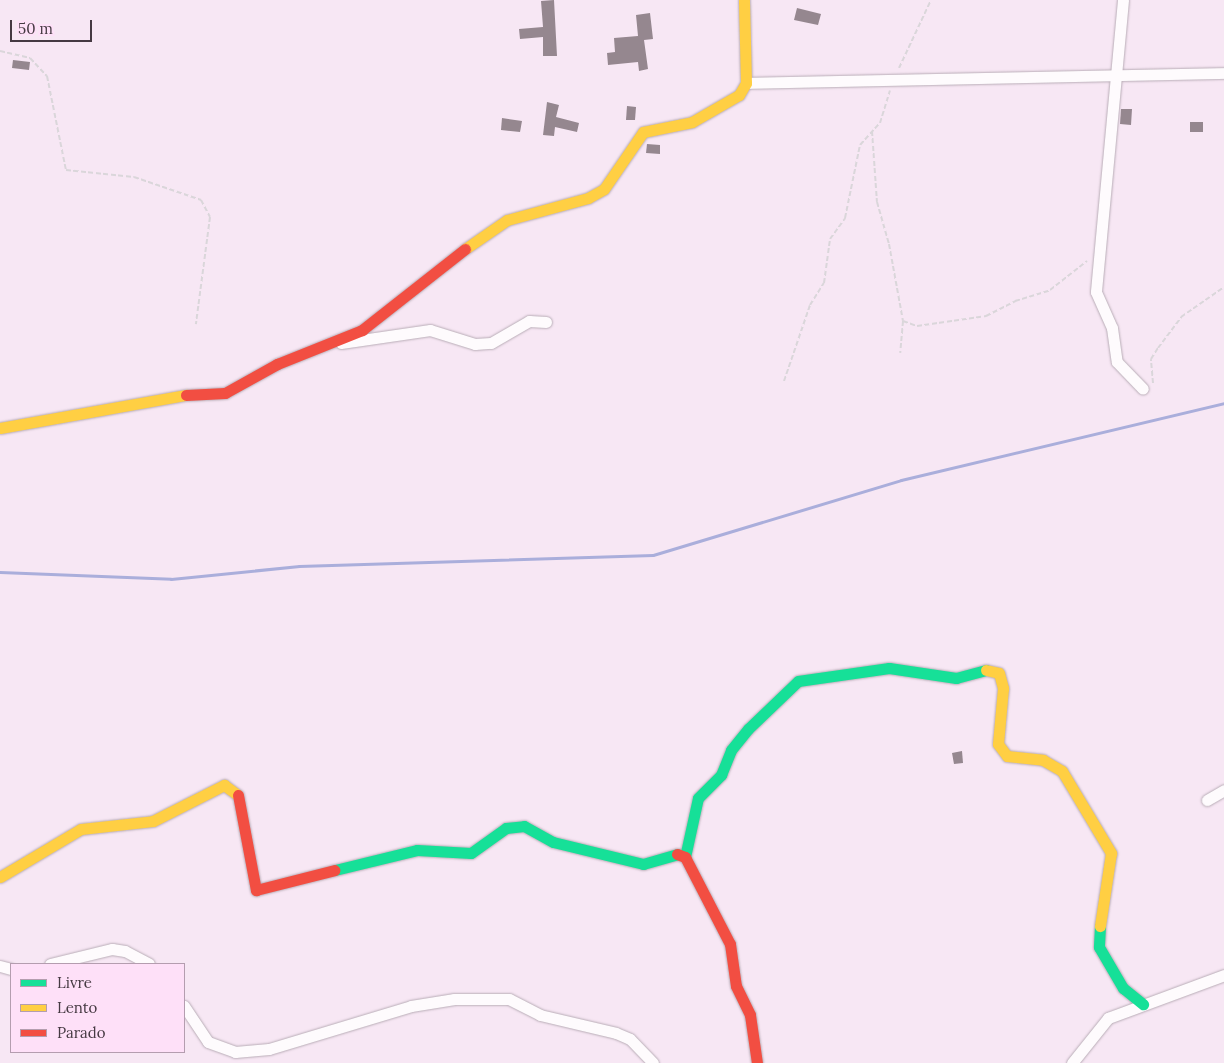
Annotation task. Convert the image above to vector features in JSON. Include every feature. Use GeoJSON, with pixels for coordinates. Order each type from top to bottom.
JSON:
{"type":"FeatureCollection","features":[{"type":"Feature","properties":{"kind":"street"},"geometry":{"type":"LineString","coordinates":[[0,428],[160,396],[225,392],[277,364],[337,343],[370,325],[432,270],[507,220],[588,198],[604,189],[643,132],[708,115],[739,95],[746,83],[744,0]]}},
{"type":"Feature","properties":{"kind":"street"},"geometry":{"type":"LineString","coordinates":[[1123,0],[1096,292],[1112,328],[1112,350],[1148,389]]}},
{"type":"Feature","properties":{"kind":"street"},"geometry":{"type":"LineString","coordinates":[[746,83],[1224,73]]}},
{"type":"Feature","properties":{"kind":"street"},"geometry":{"type":"LineString","coordinates":[[337,343],[430,330],[475,344],[491,343],[529,321],[546,322]]}},
{"type":"Feature","properties":{"kind":"street"},"geometry":{"type":"LineString","coordinates":[[757,1063],[750,1015],[736,986],[730,944],[685,857],[698,798],[721,775],[731,750],[748,728],[798,680],[889,668],[956,678],[992,668],[999,673],[1003,688],[997,717],[998,744],[1007,756],[1043,760],[1062,771],[1112,853],[1102,890],[1099,946],[1123,988],[1143,1004]]}},
{"type":"Feature","properties":{"kind":"street"},"geometry":{"type":"LineString","coordinates":[[0,877],[81,829],[105,822],[153,821],[224,785],[241,797],[242,830],[256,890],[417,850],[471,853],[506,828],[524,826],[554,842],[643,864],[675,854],[685,857]]}},
{"type":"Feature","properties":{"kind":"street"},"geometry":{"type":"LineString","coordinates":[[1207,800],[1224,790]]}},
{"type":"Feature","properties":{"kind":"street"},"geometry":{"type":"LineString","coordinates":[[54,963],[112,949],[125,951],[147,963]]}},
{"type":"Feature","properties":{"kind":"street"},"geometry":{"type":"LineString","coordinates":[[1072,1063],[1108,1018],[1224,975]]}},
{"type":"Feature","properties":{"kind":"street"},"geometry":{"type":"LineString","coordinates":[[185,1008],[208,1042],[235,1052],[269,1049],[411,1006],[454,999],[509,999],[540,1015],[616,1033],[630,1039],[653,1063]]}},
{"type":"Feature","properties":{"kind":"path"},"geometry":{"type":"LineString","coordinates":[[784,381],[810,305],[824,283],[830,239],[845,218],[860,145],[872,131],[931,0]]}},
{"type":"Feature","properties":{"kind":"path"},"geometry":{"type":"LineString","coordinates":[[0,50],[30,58],[47,76],[66,170],[127,176],[201,200],[210,217],[196,324]]}},
{"type":"Feature","properties":{"kind":"path"},"geometry":{"type":"LineString","coordinates":[[872,131],[877,202],[890,244],[903,322],[900,353]]}},
{"type":"Feature","properties":{"kind":"path"},"geometry":{"type":"LineString","coordinates":[[903,322],[917,326],[986,316],[1015,300],[1050,290],[1098,255]]}},
{"type":"Feature","properties":{"kind":"path"},"geometry":{"type":"LineString","coordinates":[[1148,389],[1151,359],[1181,317],[1224,287]]}},
{"type":"Feature","properties":{"kind":"building"},"geometry":{"type":"Polygon","coordinates":[[[554,0],[557,56],[543,56],[543,37],[520,39],[519,29],[543,27],[541,1],[554,0]]]}},
{"type":"Feature","properties":{"kind":"building"},"geometry":{"type":"Polygon","coordinates":[[[797,8],[821,14],[818,25],[794,20],[797,8]]]}},
{"type":"Feature","properties":{"kind":"building"},"geometry":{"type":"Polygon","coordinates":[[[650,13],[653,39],[644,40],[648,69],[639,71],[638,62],[608,65],[607,53],[615,52],[614,38],[638,36],[636,15],[650,13]]]}},
{"type":"Feature","properties":{"kind":"building"},"geometry":{"type":"Polygon","coordinates":[[[13,60],[30,62],[29,70],[12,68],[13,60]]]}},
{"type":"Feature","properties":{"kind":"building"},"geometry":{"type":"Polygon","coordinates":[[[547,102],[559,105],[556,117],[579,123],[577,132],[555,127],[554,136],[543,135],[547,102]]]}},
{"type":"Feature","properties":{"kind":"building"},"geometry":{"type":"Polygon","coordinates":[[[627,106],[636,107],[635,120],[626,120],[627,106]]]}},
{"type":"Feature","properties":{"kind":"building"},"geometry":{"type":"Polygon","coordinates":[[[1121,109],[1132,109],[1131,125],[1120,124],[1121,109]]]}},
{"type":"Feature","properties":{"kind":"building"},"geometry":{"type":"Polygon","coordinates":[[[502,118],[522,121],[520,132],[501,130],[502,118]]]}},
{"type":"Feature","properties":{"kind":"building"},"geometry":{"type":"Polygon","coordinates":[[[1190,122],[1203,122],[1203,132],[1190,132],[1190,122]]]}},
{"type":"Feature","properties":{"kind":"building"},"geometry":{"type":"Polygon","coordinates":[[[647,144],[660,145],[660,154],[646,153],[647,144]]]}},
{"type":"Feature","properties":{"kind":"building"},"geometry":{"type":"Polygon","coordinates":[[[962,751],[963,763],[954,764],[952,753],[962,751]]]}},
{"type":"Feature","properties":{"kind":"waterway"},"geometry":{"type":"LineString","coordinates":[[0,572],[171,579],[299,566],[653,555],[901,480],[1224,403]]}},
{"type":"Feature","properties":{"kind":"traffic: fast"},"geometry":{"type":"LineString","coordinates":[[685,857],[698,798],[721,775],[731,750],[748,729],[798,681],[889,668],[956,678],[986,670]]}},
{"type":"Feature","properties":{"kind":"traffic: fast"},"geometry":{"type":"LineString","coordinates":[[335,870],[417,850],[471,853],[506,828],[524,826],[553,842],[643,864],[677,854]]}},
{"type":"Feature","properties":{"kind":"traffic: fast"},"geometry":{"type":"LineString","coordinates":[[1100,926],[1099,947],[1123,988],[1143,1004]]}},
{"type":"Feature","properties":{"kind":"traffic: slow"},"geometry":{"type":"LineString","coordinates":[[465,249],[507,220],[588,198],[604,189],[643,132],[692,122],[739,95],[746,83],[744,0]]}},
{"type":"Feature","properties":{"kind":"traffic: slow"},"geometry":{"type":"LineString","coordinates":[[0,428],[186,395]]}},
{"type":"Feature","properties":{"kind":"traffic: slow"},"geometry":{"type":"LineString","coordinates":[[986,670],[999,673],[1003,688],[998,744],[1007,756],[1043,760],[1062,771],[1111,853],[1100,926]]}},
{"type":"Feature","properties":{"kind":"traffic: slow"},"geometry":{"type":"LineString","coordinates":[[0,877],[81,829],[153,821],[224,785],[238,795]]}},
{"type":"Feature","properties":{"kind":"traffic: jam"},"geometry":{"type":"LineString","coordinates":[[186,395],[225,393],[277,364],[362,330],[465,249]]}},
{"type":"Feature","properties":{"kind":"traffic: jam"},"geometry":{"type":"LineString","coordinates":[[238,795],[256,890],[335,870]]}},
{"type":"Feature","properties":{"kind":"traffic: jam"},"geometry":{"type":"LineString","coordinates":[[677,854],[685,857],[730,944],[736,986],[750,1015],[757,1063]]}}]}
